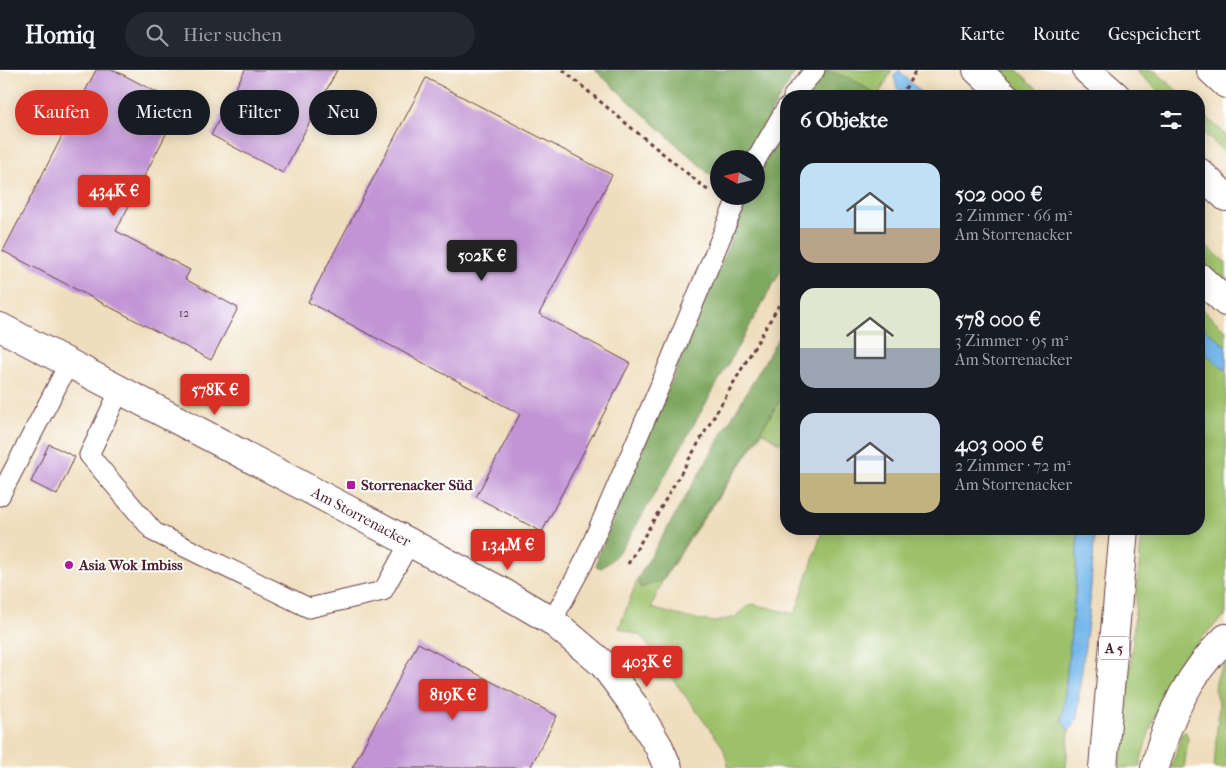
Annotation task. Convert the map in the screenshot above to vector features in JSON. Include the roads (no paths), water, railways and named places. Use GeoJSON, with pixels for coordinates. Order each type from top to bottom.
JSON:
{"type":"FeatureCollection","features":[{"type":"Feature","properties":{"kind":"main road"},"geometry":{"type":"LineString","coordinates":[[1087,70],[1109,90]]}},
{"type":"Feature","properties":{"kind":"main road"},"geometry":{"type":"LineString","coordinates":[[1211,70],[1226,84]]}},
{"type":"Feature","properties":{"kind":"main road"},"geometry":{"type":"LineString","coordinates":[[985,81],[997,90]]}},
{"type":"Feature","properties":{"kind":"main road"},"geometry":{"type":"LineString","coordinates":[[1205,178],[1226,197]]}},
{"type":"Feature","properties":{"kind":"main road"},"geometry":{"type":"LineString","coordinates":[[1205,283],[1226,302]]}},
{"type":"Feature","properties":{"kind":"main road","name":"Am Storrenacker"},"geometry":{"type":"LineString","coordinates":[[0,327],[410,542],[497,589],[552,622],[603,664],[635,707],[659,747],[668,768]]}},
{"type":"Feature","properties":{"kind":"main road","name":"A 5"},"geometry":{"type":"LineString","coordinates":[[1103,768],[1123,535]]}},
{"type":"Feature","properties":{"kind":"main road"},"geometry":{"type":"LineString","coordinates":[[1155,768],[1171,717],[1187,687],[1201,667],[1226,638]]}},
{"type":"Feature","properties":{"kind":"lane"},"geometry":{"type":"LineString","coordinates":[[798,90],[815,70]]}},
{"type":"Feature","properties":{"kind":"lane"},"geometry":{"type":"LineString","coordinates":[[762,150],[780,118]]}},
{"type":"Feature","properties":{"kind":"lane"},"geometry":{"type":"LineString","coordinates":[[552,622],[587,555],[734,205]]}},
{"type":"Feature","properties":{"kind":"lane"},"geometry":{"type":"LineString","coordinates":[[0,496],[69,363]]}},
{"type":"Feature","properties":{"kind":"lane"},"geometry":{"type":"LineString","coordinates":[[120,390],[89,455],[154,532],[308,608],[383,591],[410,542]]}},
{"type":"Feature","properties":{"kind":"water"},"geometry":{"type":"Polygon","coordinates":[[[899,70],[918,90],[899,90],[894,76],[899,70]]]}},
{"type":"Feature","properties":{"kind":"water"},"geometry":{"type":"Polygon","coordinates":[[[1205,329],[1226,346],[1226,371],[1205,353],[1205,329]]]}},
{"type":"Feature","properties":{"kind":"water"},"geometry":{"type":"Polygon","coordinates":[[[1078,535],[1095,535],[1089,614],[1079,693],[1078,718],[1069,731],[1062,721],[1075,593],[1078,535]]]}},
{"type":"Feature","properties":{"kind":"place","name":"Storrenacker Süd"},"geometry":{"type":"Point","coordinates":[351,485]}},
{"type":"Feature","properties":{"kind":"place","name":"Asia Wok Imbiss"},"geometry":{"type":"Point","coordinates":[69,565]}}]}
